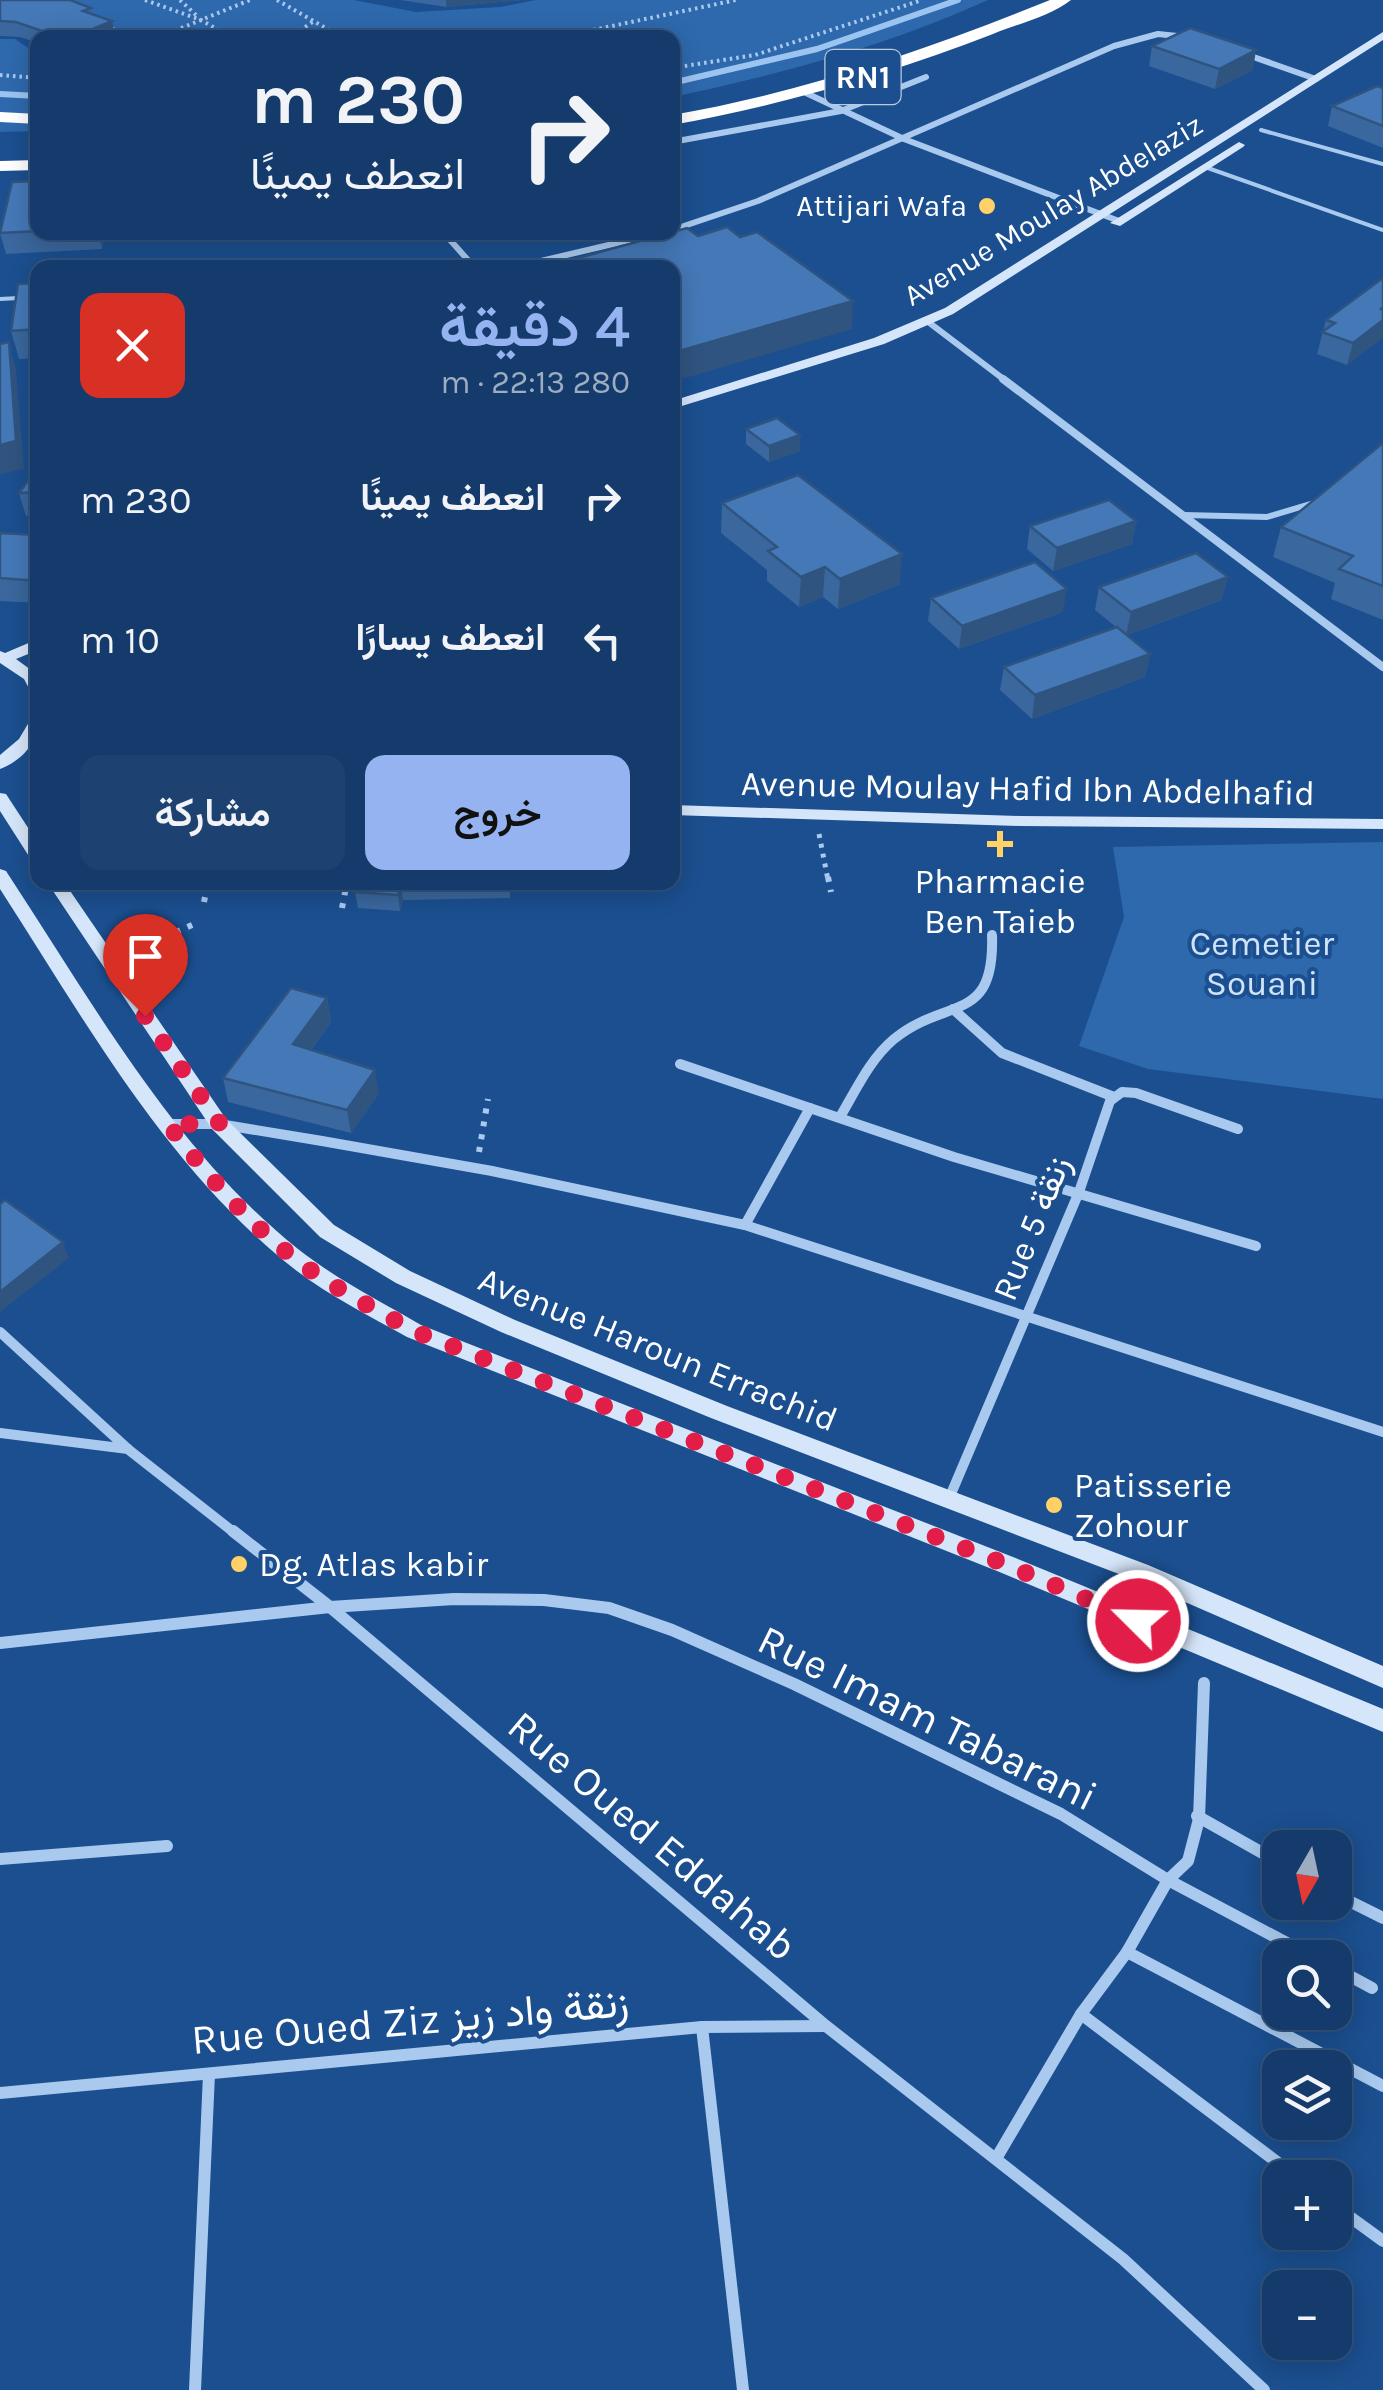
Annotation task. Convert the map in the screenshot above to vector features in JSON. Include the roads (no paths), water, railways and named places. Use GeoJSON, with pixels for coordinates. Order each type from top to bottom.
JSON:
{"type":"FeatureCollection","features":[{"type":"Feature","properties":{"kind":"highway","name":"RN1"},"geometry":{"type":"LineString","coordinates":[[680,108],[788,87],[856,67],[1026,0]]}},
{"type":"Feature","properties":{"kind":"highway","name":"RN1"},"geometry":{"type":"LineString","coordinates":[[680,118],[806,93],[900,66],[1063,0]]}},
{"type":"Feature","properties":{"kind":"highway"},"geometry":{"type":"LineString","coordinates":[[0,117],[30,119]]}},
{"type":"Feature","properties":{"kind":"highway"},"geometry":{"type":"LineString","coordinates":[[0,136],[30,135]]}},
{"type":"Feature","properties":{"kind":"highway"},"geometry":{"type":"LineString","coordinates":[[0,148],[30,146]]}},
{"type":"Feature","properties":{"kind":"highway"},"geometry":{"type":"LineString","coordinates":[[0,156],[30,155]]}},
{"type":"Feature","properties":{"kind":"highway"},"geometry":{"type":"LineString","coordinates":[[0,166],[30,164]]}},
{"type":"Feature","properties":{"kind":"main road","name":"Avenue Moulay Abdelaziz"},"geometry":{"type":"LineString","coordinates":[[680,403],[932,325],[1383,34]]}},
{"type":"Feature","properties":{"kind":"main road","name":"Avenue Moulay Abdelaziz"},"geometry":{"type":"LineString","coordinates":[[680,415],[854,362],[1018,283],[1205,167],[1383,48]]}},
{"type":"Feature","properties":{"kind":"main road"},"geometry":{"type":"LineString","coordinates":[[1004,279],[1018,283]]}},
{"type":"Feature","properties":{"kind":"main road"},"geometry":{"type":"LineString","coordinates":[[3,657],[30,647]]}},
{"type":"Feature","properties":{"kind":"main road"},"geometry":{"type":"LineString","coordinates":[[3,657],[30,676]]}},
{"type":"Feature","properties":{"kind":"main road"},"geometry":{"type":"LineString","coordinates":[[0,764],[30,745]]}},
{"type":"Feature","properties":{"kind":"main road"},"geometry":{"type":"LineString","coordinates":[[0,798],[30,845]]}},
{"type":"Feature","properties":{"kind":"main road","name":"Avenue Moulay Hafid Ibn Abdelhafid"},"geometry":{"type":"LineString","coordinates":[[680,810],[1020,821],[1383,824]]}},
{"type":"Feature","properties":{"kind":"main road","name":"Avenue Haroun Errachid"},"geometry":{"type":"LineString","coordinates":[[0,875],[168,1124],[206,1172],[289,1254],[414,1331],[1005,1564],[1383,1721]]}},
{"type":"Feature","properties":{"kind":"main road","name":"Avenue Haroun Errachid"},"geometry":{"type":"LineString","coordinates":[[60,890],[220,1124],[327,1230],[403,1276],[543,1341],[1140,1572],[1383,1676]]}},
{"type":"Feature","properties":{"kind":"street"},"geometry":{"type":"LineString","coordinates":[[680,227],[758,201],[1135,38],[1158,34],[1192,38]]}},
{"type":"Feature","properties":{"kind":"street"},"geometry":{"type":"LineString","coordinates":[[1236,52],[1316,78]]}},
{"type":"Feature","properties":{"kind":"street"},"geometry":{"type":"LineString","coordinates":[[680,141],[841,111],[926,76]]}},
{"type":"Feature","properties":{"kind":"street"},"geometry":{"type":"LineString","coordinates":[[806,93],[904,139],[1119,222]]}},
{"type":"Feature","properties":{"kind":"street"},"geometry":{"type":"LineString","coordinates":[[450,240],[468,260]]}},
{"type":"Feature","properties":{"kind":"street"},"geometry":{"type":"LineString","coordinates":[[545,260],[630,240]]}},
{"type":"Feature","properties":{"kind":"street"},"geometry":{"type":"LineString","coordinates":[[932,325],[1383,667]]}},
{"type":"Feature","properties":{"kind":"street"},"geometry":{"type":"LineString","coordinates":[[840,1117],[885,1047],[915,1024],[953,1009],[987,986],[992,974],[992,935]]}},
{"type":"Feature","properties":{"kind":"street"},"geometry":{"type":"LineString","coordinates":[[953,1009],[1002,1053],[1114,1097],[1122,1092],[1136,1094],[1238,1129]]}},
{"type":"Feature","properties":{"kind":"street"},"geometry":{"type":"LineString","coordinates":[[680,1064],[954,1157],[1256,1246]]}},
{"type":"Feature","properties":{"kind":"street","name":"Rue 5 زنقة"},"geometry":{"type":"LineString","coordinates":[[948,1500],[1079,1192],[1114,1097]]}},
{"type":"Feature","properties":{"kind":"street"},"geometry":{"type":"LineString","coordinates":[[744,1225],[810,1108]]}},
{"type":"Feature","properties":{"kind":"street"},"geometry":{"type":"LineString","coordinates":[[168,1124],[220,1124],[476,1168],[744,1225],[1383,1432]]}},
{"type":"Feature","properties":{"kind":"street","name":"Rue Oued Eddahab"},"geometry":{"type":"LineString","coordinates":[[0,1332],[129,1450],[330,1607],[826,2026],[1123,2259],[1264,2390]]}},
{"type":"Feature","properties":{"kind":"street"},"geometry":{"type":"LineString","coordinates":[[0,1433],[129,1450]]}},
{"type":"Feature","properties":{"kind":"street","name":"Rue Imam Tabarani"},"geometry":{"type":"LineString","coordinates":[[0,1643],[330,1607],[454,1599],[544,1600],[609,1608],[672,1630],[794,1684],[1062,1814],[1168,1880],[1281,1940]]}},
{"type":"Feature","properties":{"kind":"street"},"geometry":{"type":"LineString","coordinates":[[997,2157],[1081,2014],[1126,1952],[1168,1880],[1190,1858],[1197,1816],[1204,1683]]}},
{"type":"Feature","properties":{"kind":"street"},"geometry":{"type":"LineString","coordinates":[[1197,1816],[1262,1853]]}},
{"type":"Feature","properties":{"kind":"street"},"geometry":{"type":"LineString","coordinates":[[0,1859],[167,1846]]}},
{"type":"Feature","properties":{"kind":"street"},"geometry":{"type":"LineString","coordinates":[[1352,1902],[1383,1918]]}},
{"type":"Feature","properties":{"kind":"street"},"geometry":{"type":"LineString","coordinates":[[1126,1952],[1383,2086]]}},
{"type":"Feature","properties":{"kind":"street"},"geometry":{"type":"LineString","coordinates":[[1352,1977],[1372,1988]]}},
{"type":"Feature","properties":{"kind":"street"},"geometry":{"type":"LineString","coordinates":[[1081,2014],[1274,2160]]}},
{"type":"Feature","properties":{"kind":"street"},"geometry":{"type":"LineString","coordinates":[[702,2026],[742,2390]]}},
{"type":"Feature","properties":{"kind":"street","name":"Rue Oued Ziz زنقة واد زيز"},"geometry":{"type":"LineString","coordinates":[[0,2093],[702,2026],[826,2026]]}},
{"type":"Feature","properties":{"kind":"street"},"geometry":{"type":"LineString","coordinates":[[195,2390],[208,2074]]}},
{"type":"Feature","properties":{"kind":"street"},"geometry":{"type":"LineString","coordinates":[[1352,2218],[1383,2241]]}},
{"type":"Feature","properties":{"kind":"lane"},"geometry":{"type":"LineString","coordinates":[[1262,130],[1383,164]]}},
{"type":"Feature","properties":{"kind":"lane"},"geometry":{"type":"LineString","coordinates":[[1205,167],[1383,230]]}},
{"type":"Feature","properties":{"kind":"lane"},"geometry":{"type":"LineString","coordinates":[[0,299],[30,297]]}},
{"type":"Feature","properties":{"kind":"lane"},"geometry":{"type":"LineString","coordinates":[[1184,515],[1267,517],[1318,502]]}},
{"type":"Feature","properties":{"kind":"waterway"},"geometry":{"type":"LineString","coordinates":[[680,81],[817,49],[958,0]]}},
{"type":"Feature","properties":{"kind":"waterway"},"geometry":{"type":"LineString","coordinates":[[0,94],[30,96]]}},
{"type":"Feature","properties":{"kind":"place","name":"Attijari Wafa"},"geometry":{"type":"Point","coordinates":[987,206]}},
{"type":"Feature","properties":{"kind":"place","name":"Pharmacie Ben Taieb"},"geometry":{"type":"Point","coordinates":[1000,844]}},
{"type":"Feature","properties":{"kind":"place","name":"Patisserie Zohour"},"geometry":{"type":"Point","coordinates":[1054,1505]}},
{"type":"Feature","properties":{"kind":"place","name":"Dg. Atlas kabir"},"geometry":{"type":"Point","coordinates":[239,1564]}},
{"type":"Feature","properties":{"kind":"park label","name":"Cemetier Souani"},"geometry":{"type":"Point","coordinates":[1262,963]}}]}
